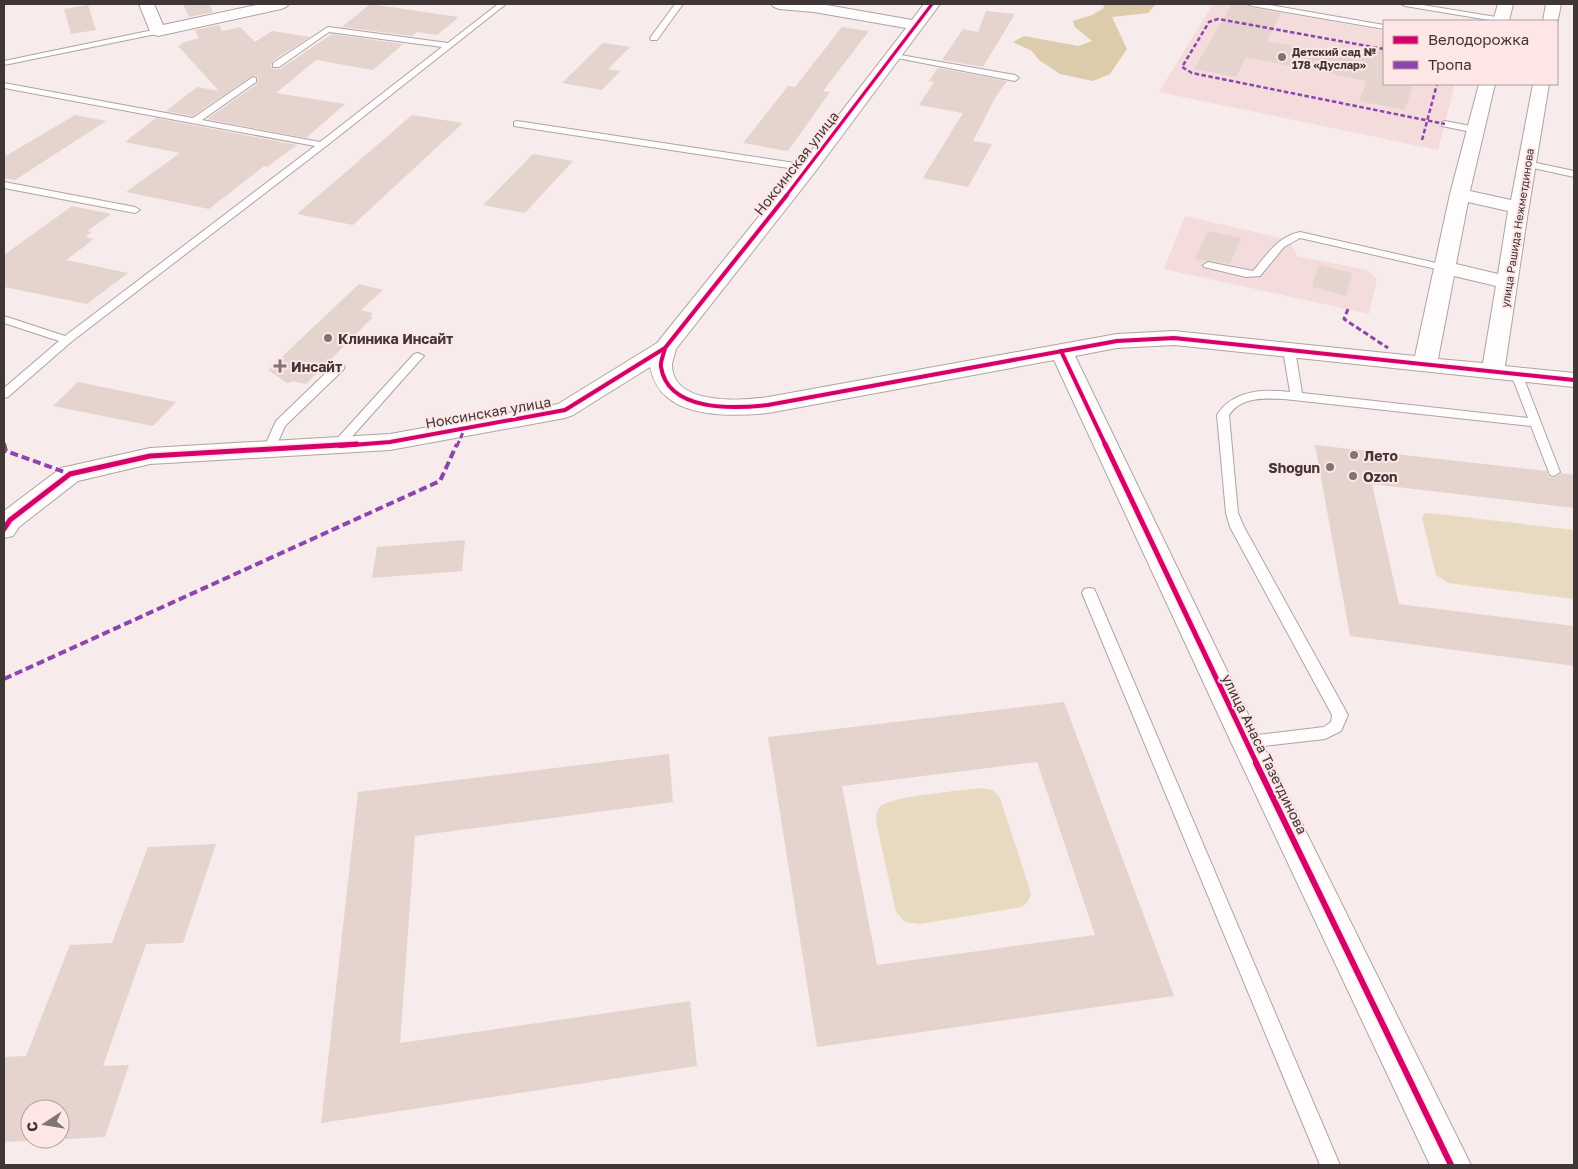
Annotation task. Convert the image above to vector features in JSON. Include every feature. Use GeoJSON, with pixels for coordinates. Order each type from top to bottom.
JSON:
{"type":"FeatureCollection","features":[{"type":"Feature","properties":{"kind":"street"},"geometry":{"type":"LineString","coordinates":[[147,4],[158,31],[281,4]]}},
{"type":"Feature","properties":{"kind":"street"},"geometry":{"type":"LineString","coordinates":[[779,4],[811,5],[915,25]]}},
{"type":"Feature","properties":{"kind":"street","name":"Ноксинская улица"},"geometry":{"type":"LineString","coordinates":[[4,529],[10,520],[70,474],[150,456],[390,442],[565,410],[665,348],[808,168],[932,4]]}},
{"type":"Feature","properties":{"kind":"street"},"geometry":{"type":"LineString","coordinates":[[1501,20],[1505,4]]}},
{"type":"Feature","properties":{"kind":"street"},"geometry":{"type":"LineString","coordinates":[[1551,20],[1554,4]]}},
{"type":"Feature","properties":{"kind":"street"},"geometry":{"type":"LineString","coordinates":[[1425,365],[1460,194],[1487,85]]}},
{"type":"Feature","properties":{"kind":"street","name":"улица Рашида Нежметдинова"},"geometry":{"type":"LineString","coordinates":[[1493,372],[1541,85]]}},
{"type":"Feature","properties":{"kind":"street"},"geometry":{"type":"LineString","coordinates":[[1460,194],[1519,208]]}},
{"type":"Feature","properties":{"kind":"street"},"geometry":{"type":"LineString","coordinates":[[1445,268],[1507,282]]}},
{"type":"Feature","properties":{"kind":"street"},"geometry":{"type":"LineString","coordinates":[[665,348],[661,366],[666,381],[679,394],[694,402],[712,407],[733,409],[768,405],[1117,341],[1150,338],[1174,338],[1574,380]]}},
{"type":"Feature","properties":{"kind":"street","name":"улица Анаса Тазетдинова"},"geometry":{"type":"LineString","coordinates":[[1061,351],[1246,742],[1451,1165]]}},
{"type":"Feature","properties":{"kind":"lane"},"geometry":{"type":"LineString","coordinates":[[4,394],[67,340],[322,145],[502,4]]}},
{"type":"Feature","properties":{"kind":"lane"},"geometry":{"type":"LineString","coordinates":[[654,38],[679,4]]}},
{"type":"Feature","properties":{"kind":"lane"},"geometry":{"type":"LineString","coordinates":[[1252,4],[1383,28]]}},
{"type":"Feature","properties":{"kind":"lane"},"geometry":{"type":"LineString","coordinates":[[1406,4],[1495,20]]}},
{"type":"Feature","properties":{"kind":"lane"},"geometry":{"type":"LineString","coordinates":[[276,65],[328,29],[448,45]]}},
{"type":"Feature","properties":{"kind":"lane"},"geometry":{"type":"LineString","coordinates":[[4,63],[158,31]]}},
{"type":"Feature","properties":{"kind":"lane"},"geometry":{"type":"LineString","coordinates":[[892,56],[1015,78]]}},
{"type":"Feature","properties":{"kind":"lane"},"geometry":{"type":"LineString","coordinates":[[195,120],[253,80]]}},
{"type":"Feature","properties":{"kind":"lane"},"geometry":{"type":"LineString","coordinates":[[4,85],[322,145]]}},
{"type":"Feature","properties":{"kind":"lane"},"geometry":{"type":"LineString","coordinates":[[517,124],[808,168]]}},
{"type":"Feature","properties":{"kind":"lane"},"geometry":{"type":"LineString","coordinates":[[1445,124],[1476,130]]}},
{"type":"Feature","properties":{"kind":"lane"},"geometry":{"type":"LineString","coordinates":[[1527,164],[1574,174]]}},
{"type":"Feature","properties":{"kind":"lane"},"geometry":{"type":"LineString","coordinates":[[4,185],[135,210]]}},
{"type":"Feature","properties":{"kind":"lane"},"geometry":{"type":"LineString","coordinates":[[1208,265],[1246,274],[1256,274],[1288,237],[1300,235],[1445,268]]}},
{"type":"Feature","properties":{"kind":"lane"},"geometry":{"type":"LineString","coordinates":[[4,319],[67,340]]}},
{"type":"Feature","properties":{"kind":"lane"},"geometry":{"type":"LineString","coordinates":[[1289,350],[1297,396]]}},
{"type":"Feature","properties":{"kind":"lane"},"geometry":{"type":"LineString","coordinates":[[337,446],[418,356]]}},
{"type":"Feature","properties":{"kind":"lane"},"geometry":{"type":"LineString","coordinates":[[268,450],[280,424],[339,367]]}},
{"type":"Feature","properties":{"kind":"lane"},"geometry":{"type":"LineString","coordinates":[[1516,374],[1554,472]]}},
{"type":"Feature","properties":{"kind":"lane"},"geometry":{"type":"LineString","coordinates":[[1246,742],[1325,733],[1332,730],[1340,722],[1340,715],[1241,538],[1232,512],[1223,415],[1225,411],[1234,402],[1250,396],[1297,396],[1535,423]]}},
{"type":"Feature","properties":{"kind":"lane"},"geometry":{"type":"LineString","coordinates":[[1089,593],[1330,1165]]}},
{"type":"Feature","properties":{"kind":"shaded area"},"geometry":{"type":"Polygon","coordinates":[[[1103,4],[1156,4],[1148,13],[1112,17],[1127,49],[1110,74],[1093,81],[1060,74],[1039,60],[1032,51],[1013,42],[1024,36],[1078,46],[1092,41],[1075,27],[1073,21],[1092,15],[1104,8],[1103,4]]]}},
{"type":"Feature","properties":{"kind":"shaded area","name":"Детский сад № 178 «Дуслар»"},"geometry":{"type":"Polygon","coordinates":[[[1213,4],[1235,4],[1383,31],[1383,85],[1455,85],[1438,150],[1159,92],[1213,4]]]}},
{"type":"Feature","properties":{"kind":"shaded area"},"geometry":{"type":"Polygon","coordinates":[[[1185,216],[1289,240],[1297,256],[1367,270],[1377,279],[1369,314],[1164,269],[1185,216]]]}},
{"type":"Feature","properties":{"kind":"shaded area"},"geometry":{"type":"Polygon","coordinates":[[[1429,513],[1574,530],[1574,599],[1448,583],[1436,575],[1422,518],[1424,514],[1429,513]]]}},
{"type":"Feature","properties":{"kind":"shaded area"},"geometry":{"type":"Polygon","coordinates":[[[980,788],[993,790],[1000,798],[1031,893],[1028,901],[1016,908],[919,924],[905,922],[896,912],[877,826],[876,816],[878,809],[886,803],[897,800],[927,794],[980,788]]]}},
{"type":"Feature","properties":{"kind":"building"},"geometry":{"type":"Polygon","coordinates":[[[183,4],[209,4],[213,12],[189,17],[183,4]]]}},
{"type":"Feature","properties":{"kind":"building"},"geometry":{"type":"Polygon","coordinates":[[[370,4],[459,17],[437,35],[417,32],[412,36],[342,27],[370,4]]]}},
{"type":"Feature","properties":{"kind":"building"},"geometry":{"type":"Polygon","coordinates":[[[1232,4],[1246,4],[1252,8],[1281,13],[1267,41],[1361,58],[1363,52],[1377,54],[1383,40],[1383,85],[1413,85],[1405,110],[1359,101],[1367,81],[1246,57],[1236,77],[1194,69],[1232,4]]]}},
{"type":"Feature","properties":{"kind":"building"},"geometry":{"type":"Polygon","coordinates":[[[88,5],[96,30],[71,34],[64,9],[88,5]]]}},
{"type":"Feature","properties":{"kind":"building"},"geometry":{"type":"Polygon","coordinates":[[[986,11],[1015,14],[983,67],[942,60],[963,29],[978,32],[986,11]]]}},
{"type":"Feature","properties":{"kind":"building"},"geometry":{"type":"Polygon","coordinates":[[[219,25],[222,31],[240,27],[255,42],[272,31],[310,37],[272,61],[271,67],[273,69],[280,69],[332,34],[403,44],[373,70],[316,60],[276,93],[345,104],[306,138],[207,119],[257,84],[258,77],[254,75],[193,116],[166,111],[197,87],[219,91],[178,46],[183,44],[181,43],[199,38],[195,30],[219,25]]]}},
{"type":"Feature","properties":{"kind":"building"},"geometry":{"type":"Polygon","coordinates":[[[842,27],[869,31],[823,91],[830,92],[788,151],[743,143],[788,86],[795,87],[842,27]]]}},
{"type":"Feature","properties":{"kind":"building"},"geometry":{"type":"Polygon","coordinates":[[[603,43],[630,47],[608,69],[620,71],[602,90],[562,83],[603,43]]]}},
{"type":"Feature","properties":{"kind":"building"},"geometry":{"type":"Polygon","coordinates":[[[938,68],[1007,81],[995,98],[973,141],[992,144],[968,187],[923,178],[963,113],[919,105],[934,82],[929,81],[938,68]]]}},
{"type":"Feature","properties":{"kind":"building"},"geometry":{"type":"Polygon","coordinates":[[[75,115],[106,121],[15,180],[4,178],[4,157],[75,115]]]}},
{"type":"Feature","properties":{"kind":"building"},"geometry":{"type":"Polygon","coordinates":[[[412,115],[463,123],[353,225],[297,214],[412,115]]]}},
{"type":"Feature","properties":{"kind":"building"},"geometry":{"type":"Polygon","coordinates":[[[156,118],[297,145],[267,167],[264,166],[209,209],[126,192],[180,153],[125,142],[156,118]]]}},
{"type":"Feature","properties":{"kind":"building"},"geometry":{"type":"Polygon","coordinates":[[[533,154],[573,161],[525,213],[483,205],[533,154]]]}},
{"type":"Feature","properties":{"kind":"building"},"geometry":{"type":"Polygon","coordinates":[[[72,206],[111,214],[87,231],[92,232],[85,237],[94,239],[66,260],[128,273],[87,304],[4,287],[4,255],[72,206]]]}},
{"type":"Feature","properties":{"kind":"building"},"geometry":{"type":"Polygon","coordinates":[[[1208,231],[1241,238],[1230,264],[1195,259],[1208,231]]]}},
{"type":"Feature","properties":{"kind":"building"},"geometry":{"type":"Polygon","coordinates":[[[1319,265],[1352,273],[1346,296],[1312,287],[1319,265]]]}},
{"type":"Feature","properties":{"kind":"building","name":"Клиника Инсайт"},"geometry":{"type":"Polygon","coordinates":[[[359,284],[383,290],[361,310],[373,313],[370,316],[373,317],[306,384],[293,381],[287,383],[268,370],[359,284]]]}},
{"type":"Feature","properties":{"kind":"building"},"geometry":{"type":"Polygon","coordinates":[[[78,382],[176,402],[153,426],[53,406],[78,382]]]}},
{"type":"Feature","properties":{"kind":"building"},"geometry":{"type":"Polygon","coordinates":[[[1315,445],[1547,471],[1548,476],[1554,478],[1561,473],[1574,475],[1574,508],[1372,484],[1399,604],[1574,626],[1574,666],[1350,636],[1315,445]]]}},
{"type":"Feature","properties":{"kind":"building"},"geometry":{"type":"Polygon","coordinates":[[[465,540],[462,571],[372,578],[377,547],[465,540]]]}},
{"type":"Feature","properties":{"kind":"building"},"geometry":{"type":"Polygon","coordinates":[[[1064,702],[1174,996],[817,1047],[768,737],[1064,702]],[[1037,762],[842,786],[877,965],[1095,935],[1037,762]]]}},
{"type":"Feature","properties":{"kind":"building"},"geometry":{"type":"Polygon","coordinates":[[[669,754],[673,802],[415,836],[400,1043],[690,1001],[697,1066],[321,1123],[358,792],[669,754]]]}},
{"type":"Feature","properties":{"kind":"building"},"geometry":{"type":"Polygon","coordinates":[[[216,844],[183,943],[146,944],[103,1066],[129,1065],[105,1137],[70,1139],[70,1099],[20,1099],[20,1141],[4,1142],[4,1057],[26,1056],[70,945],[112,943],[148,847],[216,844]]]}},
{"type":"Feature","properties":{"kind":"marked path"},"geometry":{"type":"LineString","coordinates":[[1383,49],[1218,19],[1209,22],[1182,67],[1192,73],[1445,124]]}},
{"type":"Feature","properties":{"kind":"marked path"},"geometry":{"type":"LineString","coordinates":[[1422,140],[1437,85]]}},
{"type":"Feature","properties":{"kind":"marked path"},"geometry":{"type":"LineString","coordinates":[[1348,309],[1344,319],[1388,348]]}},
{"type":"Feature","properties":{"kind":"marked path"},"geometry":{"type":"LineString","coordinates":[[4,679],[440,481],[465,428]]}},
{"type":"Feature","properties":{"kind":"marked path"},"geometry":{"type":"LineString","coordinates":[[4,443],[6,451],[70,474]]}},
{"type":"Feature","properties":{"kind":"cycle path"},"geometry":{"type":"LineString","coordinates":[[4,529],[10,520],[70,474],[150,456],[390,442],[565,410],[665,348],[808,168],[932,4]]}},
{"type":"Feature","properties":{"kind":"cycle path"},"geometry":{"type":"LineString","coordinates":[[665,348],[661,367],[666,382],[676,393],[705,405],[739,408],[768,405],[1117,341],[1150,338],[1174,338],[1574,380]]}},
{"type":"Feature","properties":{"kind":"cycle path"},"geometry":{"type":"LineString","coordinates":[[1061,351],[1246,742],[1451,1165]]}},
{"type":"Feature","properties":{"kind":"place","name":"Детский сад № 178 «Дуслар»"},"geometry":{"type":"Point","coordinates":[1282,57]}},
{"type":"Feature","properties":{"kind":"place","name":"Клиника Инсайт"},"geometry":{"type":"Point","coordinates":[328,338]}},
{"type":"Feature","properties":{"kind":"place","name":"Инсайт"},"geometry":{"type":"Point","coordinates":[280,366]}},
{"type":"Feature","properties":{"kind":"place","name":"Лето"},"geometry":{"type":"Point","coordinates":[1354,455]}},
{"type":"Feature","properties":{"kind":"place","name":"Shogun"},"geometry":{"type":"Point","coordinates":[1330,467]}},
{"type":"Feature","properties":{"kind":"place","name":"Ozon"},"geometry":{"type":"Point","coordinates":[1353,476]}}]}
